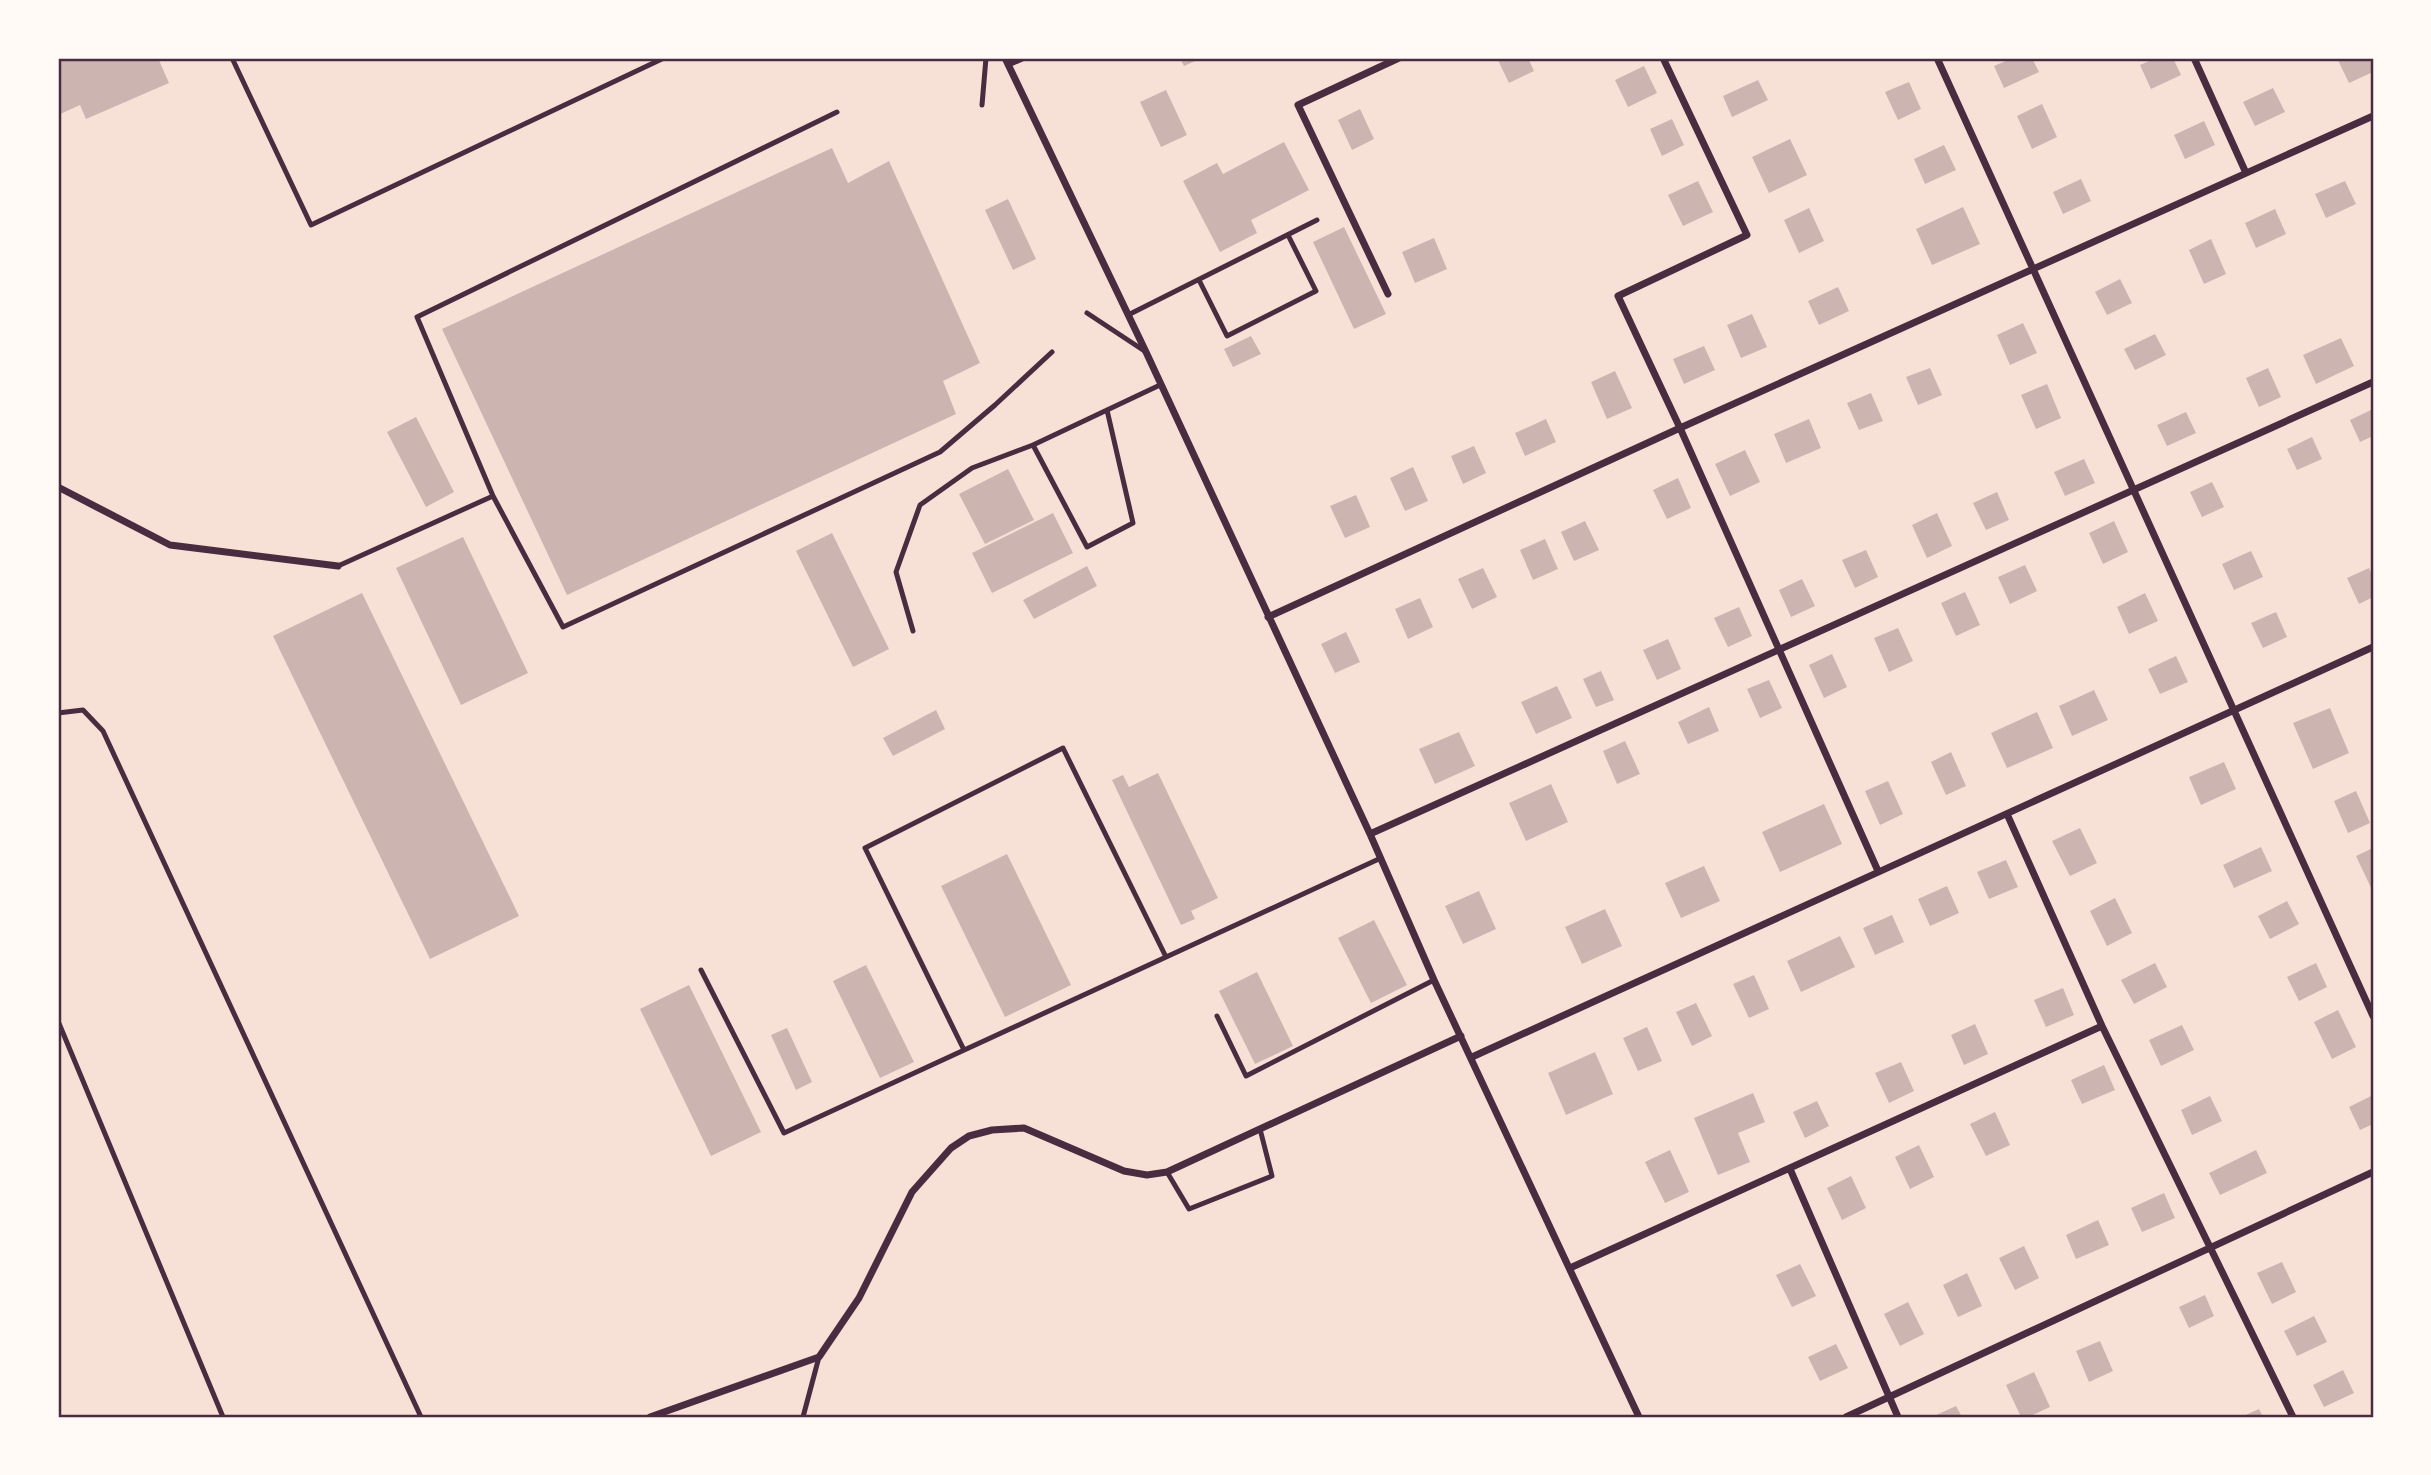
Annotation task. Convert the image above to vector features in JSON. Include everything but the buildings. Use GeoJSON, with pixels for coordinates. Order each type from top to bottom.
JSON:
{"type":"FeatureCollection","features":[{"type":"Feature","properties":{"kind":"street"},"geometry":{"type":"LineString","coordinates":[[1022,58],[1007,61],[1146,352],[1381,858],[1434,981],[1639,1417]]}},
{"type":"Feature","properties":{"kind":"street"},"geometry":{"type":"LineString","coordinates":[[1388,294],[1298,105],[1399,58]]}},
{"type":"Feature","properties":{"kind":"street"},"geometry":{"type":"LineString","coordinates":[[1663,58],[1747,235],[1618,296],[1680,428],[1878,871]]}},
{"type":"Feature","properties":{"kind":"street"},"geometry":{"type":"LineString","coordinates":[[1937,58],[2373,1016]]}},
{"type":"Feature","properties":{"kind":"street"},"geometry":{"type":"LineString","coordinates":[[2194,58],[2246,173]]}},
{"type":"Feature","properties":{"kind":"street"},"geometry":{"type":"LineString","coordinates":[[1268,617],[2373,116]]}},
{"type":"Feature","properties":{"kind":"street"},"geometry":{"type":"LineString","coordinates":[[1370,834],[2373,382]]}},
{"type":"Feature","properties":{"kind":"street"},"geometry":{"type":"LineString","coordinates":[[58,487],[170,545],[338,566]]}},
{"type":"Feature","properties":{"kind":"street"},"geometry":{"type":"LineString","coordinates":[[1472,1057],[2373,647]]}},
{"type":"Feature","properties":{"kind":"street"},"geometry":{"type":"LineString","coordinates":[[2007,814],[2102,1026],[2293,1417]]}},
{"type":"Feature","properties":{"kind":"street"},"geometry":{"type":"LineString","coordinates":[[1570,1268],[2102,1026]]}},
{"type":"Feature","properties":{"kind":"street"},"geometry":{"type":"LineString","coordinates":[[650,1417],[819,1357],[859,1298],[912,1192],[951,1148],[969,1136],[992,1130],[1024,1128],[1124,1171],[1147,1175],[1167,1172],[1461,1036]]}},
{"type":"Feature","properties":{"kind":"street"},"geometry":{"type":"LineString","coordinates":[[1790,1169],[1898,1417]]}},
{"type":"Feature","properties":{"kind":"street"},"geometry":{"type":"LineString","coordinates":[[1846,1417],[2373,1172]]}},
{"type":"Feature","properties":{"kind":"lane"},"geometry":{"type":"LineString","coordinates":[[232,58],[311,225],[664,58]]}},
{"type":"Feature","properties":{"kind":"lane"},"geometry":{"type":"LineString","coordinates":[[982,105],[986,58]]}},
{"type":"Feature","properties":{"kind":"lane"},"geometry":{"type":"LineString","coordinates":[[837,112],[417,317],[493,496],[563,627],[940,452],[1052,352]]}},
{"type":"Feature","properties":{"kind":"lane"},"geometry":{"type":"LineString","coordinates":[[1128,315],[1317,220]]}},
{"type":"Feature","properties":{"kind":"lane"},"geometry":{"type":"LineString","coordinates":[[1199,280],[1227,335],[1260,319],[1316,290],[1288,235]]}},
{"type":"Feature","properties":{"kind":"lane"},"geometry":{"type":"LineString","coordinates":[[1087,313],[1146,352]]}},
{"type":"Feature","properties":{"kind":"lane"},"geometry":{"type":"LineString","coordinates":[[913,631],[896,572],[920,505],[972,468],[1033,445],[1160,385]]}},
{"type":"Feature","properties":{"kind":"lane"},"geometry":{"type":"LineString","coordinates":[[1033,445],[1087,547],[1133,523],[1107,410]]}},
{"type":"Feature","properties":{"kind":"lane"},"geometry":{"type":"LineString","coordinates":[[338,566],[493,496]]}},
{"type":"Feature","properties":{"kind":"lane"},"geometry":{"type":"LineString","coordinates":[[58,713],[83,710],[103,731],[421,1417]]}},
{"type":"Feature","properties":{"kind":"lane"},"geometry":{"type":"LineString","coordinates":[[964,1050],[865,848],[1063,748],[1166,957]]}},
{"type":"Feature","properties":{"kind":"lane"},"geometry":{"type":"LineString","coordinates":[[701,970],[784,1133],[1381,858]]}},
{"type":"Feature","properties":{"kind":"lane"},"geometry":{"type":"LineString","coordinates":[[1217,1016],[1246,1076],[1434,981]]}},
{"type":"Feature","properties":{"kind":"lane"},"geometry":{"type":"LineString","coordinates":[[58,1021],[223,1417]]}},
{"type":"Feature","properties":{"kind":"lane"},"geometry":{"type":"LineString","coordinates":[[1167,1172],[1189,1209],[1272,1176],[1260,1129]]}},
{"type":"Feature","properties":{"kind":"lane"},"geometry":{"type":"LineString","coordinates":[[803,1417],[819,1357]]}}]}
